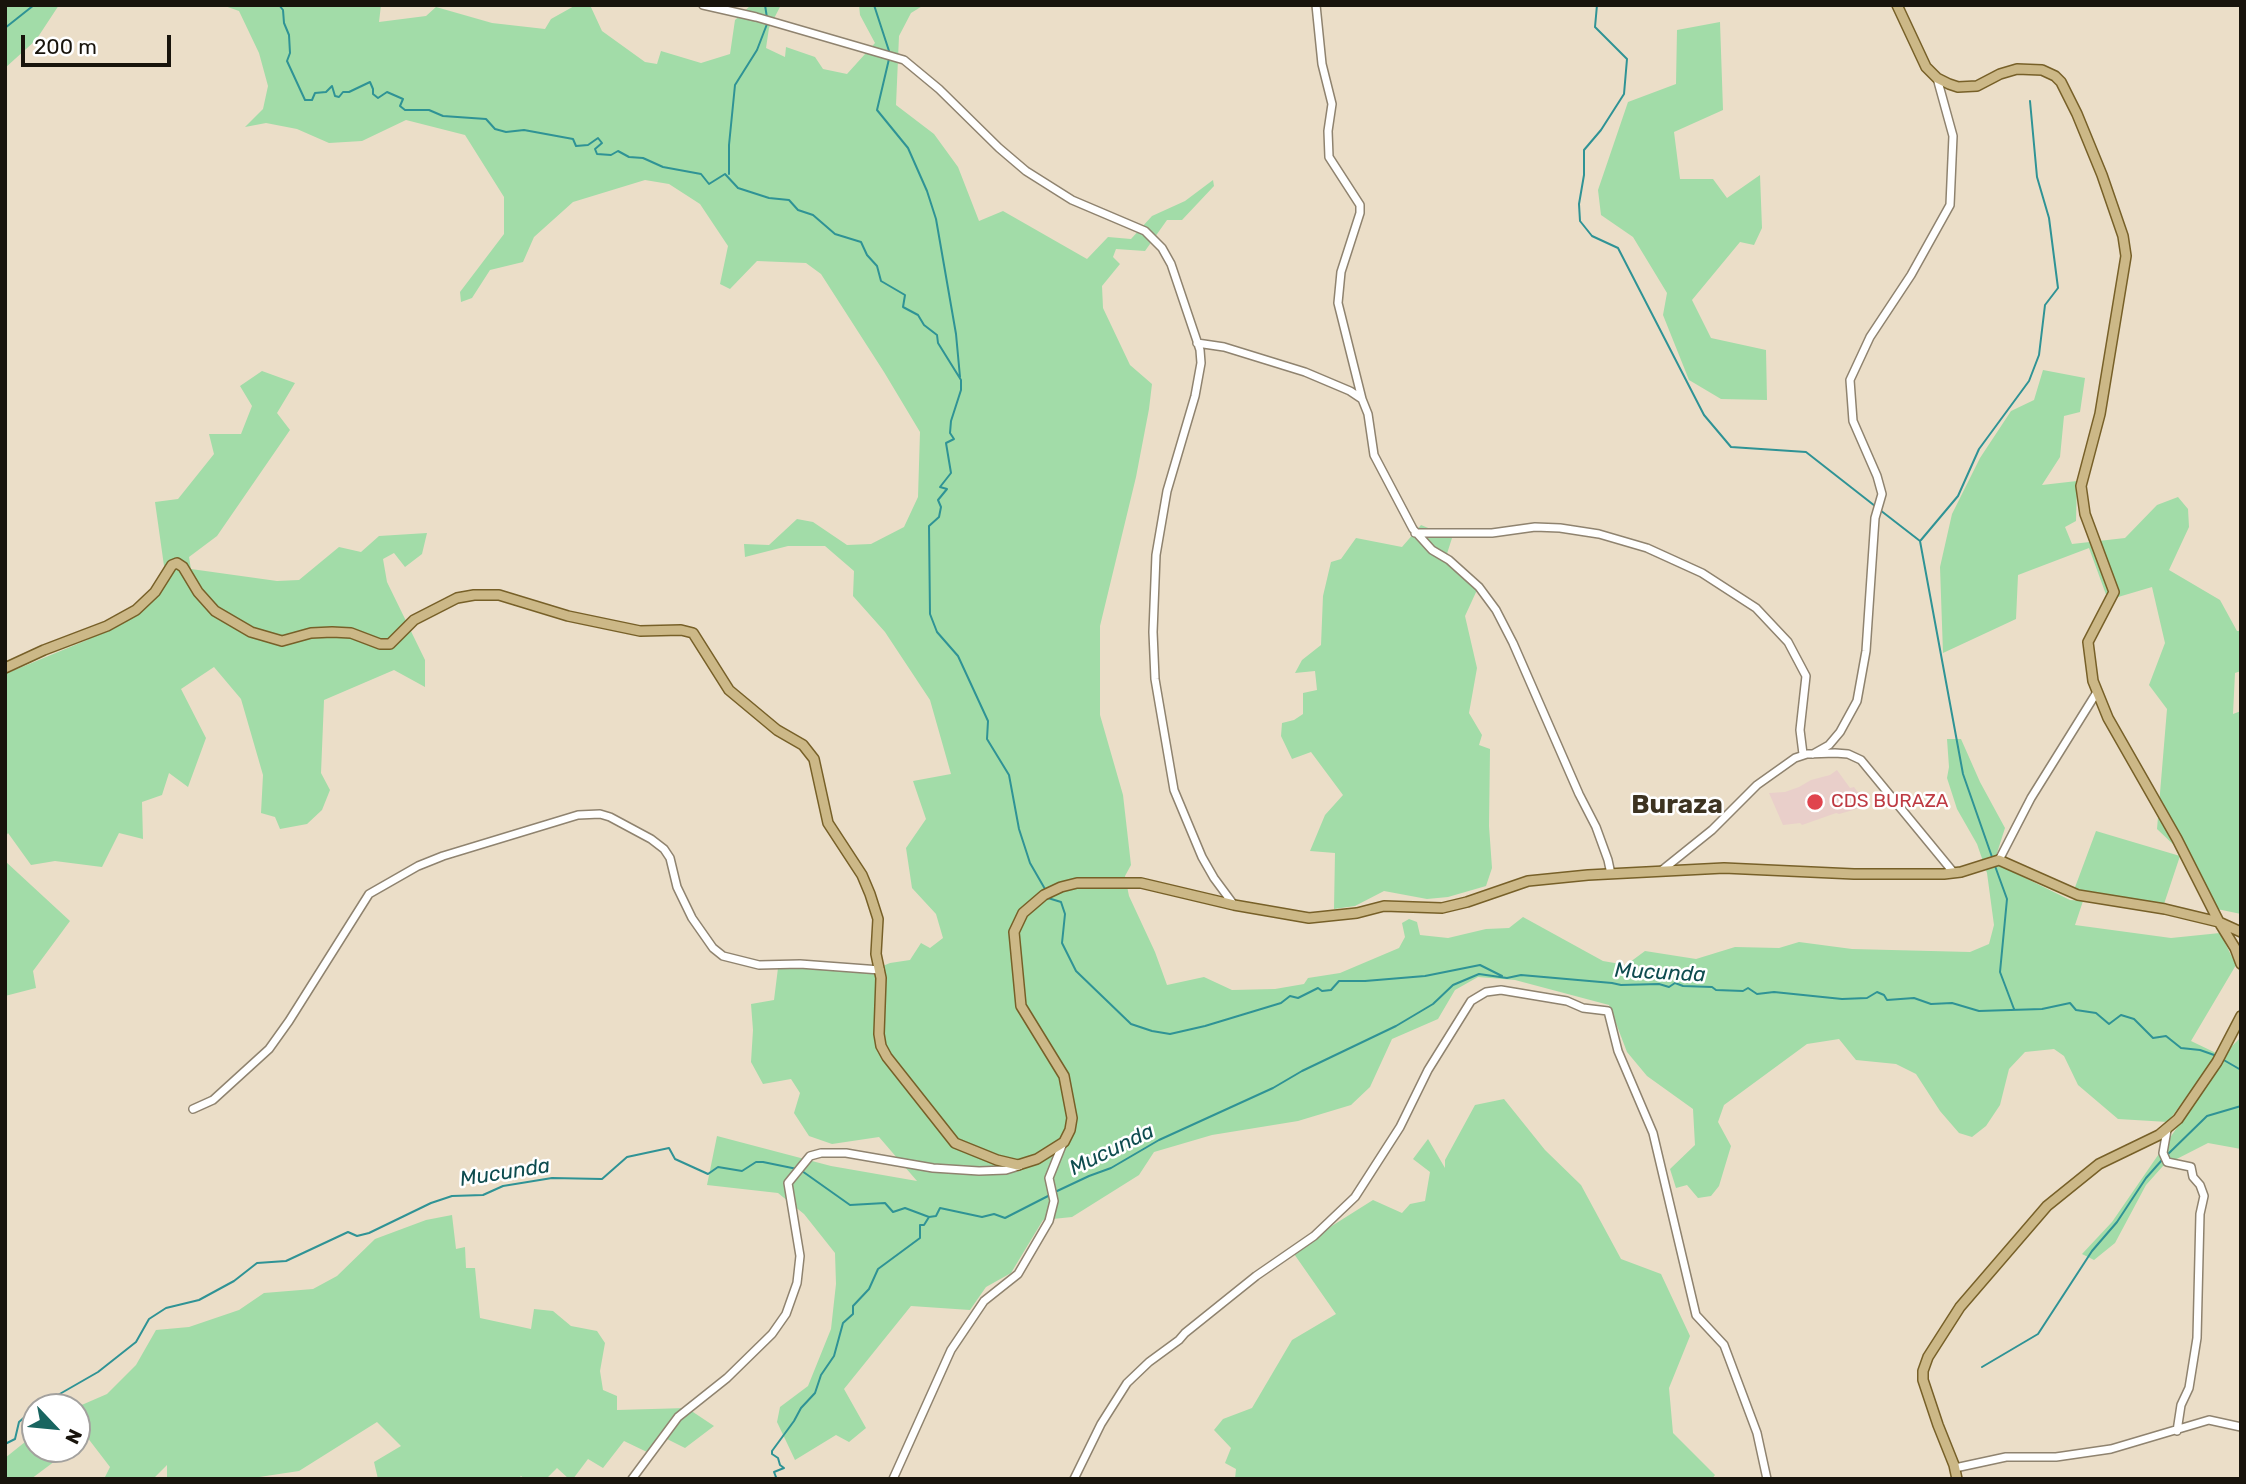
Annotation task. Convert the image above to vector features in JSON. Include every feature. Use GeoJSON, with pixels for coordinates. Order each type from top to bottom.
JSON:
{"type":"FeatureCollection","features":[{"type":"Feature","properties":{"kind":"main road"},"geometry":{"type":"LineString","coordinates":[[1897,5],[1920,57],[1937,78],[1958,87],[1969,88],[2017,69],[2042,70],[2055,76],[2063,86],[2086,134],[2123,236],[2126,265],[2117,305],[2101,414],[2081,486],[2085,514],[2114,592],[2088,642],[2097,692],[2129,757],[2177,839],[2235,948],[2241,964]]}},
{"type":"Feature","properties":{"kind":"main road"},"geometry":{"type":"LineString","coordinates":[[5,668],[107,626],[136,610],[155,592],[172,565],[177,563],[183,567],[198,592],[215,611],[251,632],[287,642],[311,633],[332,632],[351,633],[380,644],[390,644],[414,620],[457,598],[474,595],[499,595],[568,615],[639,631],[688,631],[696,636],[729,690],[811,753],[828,823],[870,894],[879,922],[876,954],[880,970],[879,1034],[887,1057],[955,1143],[996,1160],[1023,1165],[1064,1142],[1072,1118],[1067,1086],[1061,1070],[1021,1006],[1014,934],[1019,919],[1046,894],[1077,883],[1141,883],[1234,905],[1300,917],[1328,917],[1365,912],[1384,906],[1442,908],[1528,881],[1661,871],[1747,868],[1854,874],[1954,873],[1998,860],[2078,895],[2165,909],[2219,922],[2241,932]]}},
{"type":"Feature","properties":{"kind":"main road"},"geometry":{"type":"LineString","coordinates":[[1957,1479],[1923,1380],[1928,1357],[1960,1307],[2047,1206],[2099,1164],[2167,1130],[2185,1110],[2220,1058],[2241,1016]]}},
{"type":"Feature","properties":{"kind":"street"},"geometry":{"type":"LineString","coordinates":[[703,5],[756,17],[904,60],[939,89],[1026,171],[1072,200],[1137,227],[1156,240],[1171,264],[1197,343],[1200,363],[1195,396],[1167,491],[1156,555],[1153,632],[1155,679],[1174,790],[1202,857],[1234,905]]}},
{"type":"Feature","properties":{"kind":"street"},"geometry":{"type":"LineString","coordinates":[[1316,5],[1322,64],[1332,104],[1328,131],[1329,157],[1360,205],[1360,213],[1341,272],[1338,303],[1362,400],[1368,414],[1376,460],[1415,533],[1479,587],[1496,610],[1526,668],[1579,794],[1597,827],[1611,874]]}},
{"type":"Feature","properties":{"kind":"street"},"geometry":{"type":"LineString","coordinates":[[1813,754],[1829,745],[1840,732],[1857,701],[1866,651],[1875,518],[1882,494],[1853,421],[1850,380],[1870,337],[1911,275],[1951,205],[1953,136],[1937,78]]}},
{"type":"Feature","properties":{"kind":"street"},"geometry":{"type":"LineString","coordinates":[[1197,343],[1224,347],[1305,372],[1350,391],[1362,400]]}},
{"type":"Feature","properties":{"kind":"street"},"geometry":{"type":"LineString","coordinates":[[1415,533],[1492,533],[1535,527],[1560,528],[1599,534],[1647,548],[1702,573],[1756,608],[1788,642],[1806,676],[1800,730],[1803,754]]}},
{"type":"Feature","properties":{"kind":"street"},"geometry":{"type":"LineString","coordinates":[[1998,860],[2031,798],[2097,692]]}},
{"type":"Feature","properties":{"kind":"street"},"geometry":{"type":"LineString","coordinates":[[1661,871],[1712,830],[1757,785],[1803,754],[1842,753],[1861,760],[1954,873]]}},
{"type":"Feature","properties":{"kind":"street"},"geometry":{"type":"LineString","coordinates":[[193,1109],[213,1100],[269,1049],[369,894],[418,866],[443,856],[578,816],[600,814],[610,817],[664,849],[670,858],[677,887],[692,918],[713,948],[723,956],[759,965],[792,964],[880,970]]}},
{"type":"Feature","properties":{"kind":"street"},"geometry":{"type":"LineString","coordinates":[[1074,1479],[1101,1424],[1127,1382],[1256,1276],[1314,1236],[1355,1197],[1400,1127],[1428,1070],[1471,1001],[1486,992],[1501,990],[1608,1011],[1618,1051],[1653,1133],[1696,1315],[1724,1345],[1757,1433],[1767,1479]]}},
{"type":"Feature","properties":{"kind":"street"},"geometry":{"type":"LineString","coordinates":[[2167,1130],[2163,1153],[2167,1162],[2191,1167],[2193,1177],[2204,1196],[2200,1214],[2197,1338],[2189,1388],[2180,1405],[2177,1431]]}},
{"type":"Feature","properties":{"kind":"street"},"geometry":{"type":"LineString","coordinates":[[892,1479],[949,1354],[984,1301],[1020,1271],[1049,1221],[1053,1194],[1049,1178],[1064,1142]]}},
{"type":"Feature","properties":{"kind":"street"},"geometry":{"type":"LineString","coordinates":[[632,1479],[678,1418],[772,1334],[786,1314],[797,1283],[800,1256],[788,1183],[810,1156],[846,1153],[933,1168],[979,1171],[1006,1170],[1023,1165]]}},
{"type":"Feature","properties":{"kind":"street"},"geometry":{"type":"LineString","coordinates":[[1955,1468],[2006,1457],[2056,1457],[2111,1449],[2209,1420],[2241,1427]]}},
{"type":"Feature","properties":{"kind":"shaded area","name":"CDS BURAZA"},"geometry":{"type":"Polygon","coordinates":[[[1837,770],[1850,788],[1854,787],[1859,794],[1854,797],[1860,808],[1802,825],[1783,825],[1769,793],[1785,792],[1837,770]]]}},
{"type":"Feature","properties":{"kind":"green space"},"geometry":{"type":"Polygon","coordinates":[[[5,5],[59,5],[36,40],[5,68],[5,5]]]}},
{"type":"Feature","properties":{"kind":"green space"},"geometry":{"type":"Polygon","coordinates":[[[222,5],[381,5],[379,22],[426,16],[436,7],[492,23],[545,29],[551,19],[576,5],[590,5],[602,31],[645,62],[657,64],[661,51],[701,63],[730,54],[735,20],[751,5],[781,5],[769,28],[766,48],[785,57],[786,47],[815,57],[823,69],[847,74],[875,43],[860,15],[859,5],[924,5],[911,13],[899,36],[896,105],[934,134],[958,167],[979,221],[1003,211],[1087,259],[1108,237],[1131,239],[1152,216],[1185,201],[1213,180],[1214,186],[1182,220],[1167,220],[1145,251],[1116,249],[1113,257],[1120,264],[1102,286],[1103,308],[1130,365],[1152,384],[1136,477],[1100,626],[1100,715],[1123,795],[1131,865],[1125,876],[1129,896],[1167,985],[1204,977],[1232,990],[1275,989],[1304,984],[1308,978],[1340,973],[1399,948],[1405,937],[1402,923],[1409,919],[1417,922],[1420,935],[1448,938],[1486,929],[1509,928],[1523,917],[1603,961],[1626,965],[1645,951],[1696,959],[1735,947],[1779,948],[1799,942],[1852,949],[1970,952],[1989,944],[1994,925],[1987,873],[1977,844],[1957,809],[1947,778],[1947,739],[1961,739],[2005,828],[1997,853],[2007,869],[2070,900],[2083,901],[2075,925],[2171,938],[2220,933],[2236,965],[2191,1041],[2216,1053],[2231,1047],[2241,1037],[2241,1149],[2208,1143],[2163,1166],[2146,1185],[2115,1243],[2094,1260],[2082,1254],[2112,1222],[2198,1097],[2189,1093],[2168,1122],[2118,1119],[2078,1085],[2064,1056],[2054,1049],[2025,1052],[2009,1069],[2000,1105],[1986,1126],[1972,1137],[1959,1133],[1940,1111],[1916,1074],[1896,1064],[1856,1060],[1839,1039],[1807,1044],[1724,1105],[1718,1122],[1731,1146],[1719,1186],[1711,1196],[1698,1198],[1687,1185],[1676,1188],[1670,1169],[1695,1145],[1693,1109],[1647,1076],[1627,1052],[1609,1005],[1515,980],[1478,977],[1455,990],[1438,1019],[1392,1039],[1370,1087],[1351,1105],[1298,1121],[1212,1135],[1154,1152],[1139,1175],[1072,1217],[1043,1220],[1011,1273],[986,1287],[970,1310],[911,1306],[844,1389],[866,1428],[849,1442],[836,1435],[795,1460],[777,1422],[780,1407],[808,1386],[831,1329],[836,1284],[835,1253],[804,1214],[778,1193],[707,1185],[717,1136],[831,1166],[917,1181],[879,1137],[832,1144],[809,1136],[794,1113],[800,1093],[791,1079],[763,1084],[751,1062],[751,1004],[774,1000],[778,968],[878,968],[910,960],[921,943],[930,948],[943,938],[936,914],[912,888],[906,848],[926,819],[913,781],[951,774],[930,700],[885,632],[853,596],[854,571],[825,546],[788,546],[745,557],[744,544],[769,545],[797,519],[813,522],[847,545],[871,544],[904,527],[918,497],[920,432],[821,274],[806,263],[757,261],[730,289],[720,284],[728,246],[700,204],[669,184],[645,180],[573,202],[534,237],[523,262],[490,270],[472,298],[461,302],[460,292],[504,234],[504,197],[465,135],[406,120],[362,141],[329,143],[297,129],[266,123],[245,127],[263,109],[268,86],[259,53],[239,11],[222,5]]]}},
{"type":"Feature","properties":{"kind":"green space"},"geometry":{"type":"Polygon","coordinates":[[[1720,22],[1723,110],[1674,132],[1680,179],[1713,179],[1727,198],[1760,175],[1762,228],[1754,245],[1740,242],[1692,300],[1711,338],[1766,350],[1767,400],[1721,399],[1689,380],[1663,315],[1667,293],[1633,237],[1601,215],[1598,190],[1628,102],[1676,84],[1677,30],[1720,22]]]}},
{"type":"Feature","properties":{"kind":"green space"},"geometry":{"type":"Polygon","coordinates":[[[2043,370],[2085,378],[2080,412],[2064,416],[2060,457],[2042,485],[2077,481],[2076,521],[2065,527],[2072,544],[2125,538],[2157,505],[2178,497],[2188,509],[2189,527],[2169,570],[2220,600],[2237,631],[2241,631],[2241,671],[2235,673],[2233,714],[2241,711],[2241,914],[2217,909],[2177,848],[2157,829],[2167,709],[2149,685],[2165,643],[2152,587],[2108,600],[2089,548],[2018,575],[2016,619],[1943,653],[1940,567],[1952,514],[1980,458],[2011,411],[2034,400],[2043,370]]]}},
{"type":"Feature","properties":{"kind":"green space"},"geometry":{"type":"Polygon","coordinates":[[[262,371],[295,383],[277,413],[290,430],[217,536],[189,557],[191,569],[277,581],[299,580],[339,547],[361,552],[379,536],[427,533],[422,554],[405,567],[394,553],[383,559],[387,582],[425,660],[425,687],[394,670],[324,700],[321,773],[330,790],[322,810],[307,824],[280,829],[275,817],[261,813],[263,775],[241,699],[214,667],[181,689],[206,738],[188,787],[169,773],[162,795],[142,802],[143,839],[119,833],[102,867],[55,861],[31,865],[8,833],[5,838],[5,674],[87,640],[126,614],[166,580],[155,502],[178,499],[214,454],[209,434],[241,434],[252,406],[240,386],[262,371]]]}},
{"type":"Feature","properties":{"kind":"green space"},"geometry":{"type":"Polygon","coordinates":[[[1421,525],[1452,538],[1445,560],[1477,590],[1465,616],[1477,668],[1469,713],[1482,735],[1479,745],[1490,749],[1489,826],[1492,868],[1486,886],[1448,897],[1427,899],[1384,891],[1355,906],[1334,909],[1335,853],[1310,851],[1325,815],[1343,795],[1311,752],[1292,759],[1281,736],[1282,723],[1303,714],[1303,693],[1317,690],[1315,671],[1295,673],[1302,660],[1321,645],[1323,596],[1331,562],[1341,559],[1356,538],[1402,547],[1421,525]]]}},
{"type":"Feature","properties":{"kind":"green space"},"geometry":{"type":"Polygon","coordinates":[[[2096,831],[2180,856],[2164,904],[2074,890],[2096,831]]]}},
{"type":"Feature","properties":{"kind":"green space"},"geometry":{"type":"Polygon","coordinates":[[[5,861],[70,921],[33,971],[36,988],[5,996],[5,861]]]}},
{"type":"Feature","properties":{"kind":"green space"},"geometry":{"type":"Polygon","coordinates":[[[1504,1099],[1545,1150],[1581,1185],[1621,1259],[1661,1274],[1690,1336],[1669,1388],[1673,1433],[1715,1475],[1712,1479],[1235,1479],[1236,1469],[1225,1463],[1231,1448],[1214,1430],[1223,1419],[1252,1408],[1292,1340],[1336,1314],[1292,1251],[1373,1200],[1402,1213],[1410,1204],[1425,1201],[1430,1172],[1413,1159],[1428,1139],[1445,1168],[1445,1160],[1475,1105],[1504,1099]]]}},
{"type":"Feature","properties":{"kind":"green space"},"geometry":{"type":"Polygon","coordinates":[[[452,1215],[456,1249],[465,1247],[466,1268],[475,1268],[480,1318],[531,1329],[534,1309],[553,1311],[571,1326],[597,1331],[605,1343],[600,1371],[603,1390],[617,1396],[617,1410],[687,1408],[714,1426],[685,1448],[661,1436],[649,1453],[624,1441],[603,1468],[588,1459],[573,1479],[569,1479],[557,1468],[546,1479],[525,1479],[521,1476],[518,1479],[378,1479],[374,1462],[401,1446],[377,1422],[299,1471],[246,1479],[167,1479],[167,1465],[153,1479],[104,1479],[110,1467],[91,1442],[91,1401],[107,1394],[136,1365],[156,1330],[189,1327],[239,1310],[264,1293],[313,1289],[337,1276],[375,1239],[426,1220],[452,1215]]]}},
{"type":"Feature","properties":{"kind":"green space"},"geometry":{"type":"Polygon","coordinates":[[[21,1445],[21,1463],[52,1463],[31,1479],[5,1479],[5,1458],[21,1445]]]}},
{"type":"Feature","properties":{"kind":"waterway"},"geometry":{"type":"LineString","coordinates":[[5,28],[34,5]]}},
{"type":"Feature","properties":{"kind":"waterway"},"geometry":{"type":"LineString","coordinates":[[279,5],[283,10],[289,35],[290,53],[287,61],[305,100],[312,100],[315,93],[326,92],[332,86],[335,96],[339,97],[343,92],[370,82],[373,94],[378,98],[387,92],[403,99],[400,106],[405,110],[429,110],[443,116],[486,119],[495,129],[506,132],[524,130],[573,139],[576,146],[588,145],[598,138],[602,143],[595,149],[597,154],[611,155],[618,151],[663,167],[701,174],[709,184],[725,174],[738,188],[769,198],[789,200],[798,210],[813,215],[835,234],[861,242],[867,255],[877,266],[881,281],[905,295],[903,307],[918,315],[924,325],[937,335],[938,343],[961,380],[961,390],[951,421],[950,433],[954,439],[946,443],[951,473],[940,487],[947,489],[938,500],[941,507],[939,517],[929,526],[930,614],[937,632],[958,656],[988,721],[987,739],[1009,775],[1019,829],[1030,863],[1045,889]]}},
{"type":"Feature","properties":{"kind":"waterway"},"geometry":{"type":"LineString","coordinates":[[765,5],[767,18]]}},
{"type":"Feature","properties":{"kind":"waterway"},"geometry":{"type":"LineString","coordinates":[[874,5],[890,54]]}},
{"type":"Feature","properties":{"kind":"waterway"},"geometry":{"type":"LineString","coordinates":[[1597,5],[1595,27],[1627,59],[1624,94],[1601,130],[1584,150],[1580,221],[1592,236],[1618,248],[1704,415],[1731,447],[1806,452],[1875,506]]}},
{"type":"Feature","properties":{"kind":"waterway"},"geometry":{"type":"LineString","coordinates":[[729,174],[735,85],[757,50],[767,24]]}},
{"type":"Feature","properties":{"kind":"waterway"},"geometry":{"type":"LineString","coordinates":[[889,59],[877,110],[908,148],[936,219],[956,334],[960,377]]}},
{"type":"Feature","properties":{"kind":"waterway"},"geometry":{"type":"LineString","coordinates":[[1921,540],[1958,496],[1979,449],[2029,381],[2039,355],[2045,305],[2058,288],[2049,218],[2037,177],[2030,101]]}},
{"type":"Feature","properties":{"kind":"waterway"},"geometry":{"type":"LineString","coordinates":[[1880,510],[1920,541],[1963,774],[1992,857]]}},
{"type":"Feature","properties":{"kind":"waterway"},"geometry":{"type":"LineString","coordinates":[[1995,866],[2007,899],[2000,972],[2014,1009]]}},
{"type":"Feature","properties":{"kind":"waterway"},"geometry":{"type":"LineString","coordinates":[[1048,898],[1061,902],[1065,914],[1062,943],[1076,971],[1131,1024],[1152,1031],[1170,1034],[1205,1026],[1281,1003],[1290,996],[1298,998],[1318,988],[1322,991],[1331,990],[1339,981],[1425,976],[1480,965],[1502,976]]}},
{"type":"Feature","properties":{"kind":"waterway","name":"Mucunda"},"geometry":{"type":"LineString","coordinates":[[1055,1192],[1111,1168],[1159,1140],[1273,1088],[1302,1071],[1396,1026],[1433,1004],[1453,985],[1479,974],[1507,978],[1521,975],[1621,985],[1659,984],[1669,987],[1675,983],[1683,986],[1712,987],[1716,990],[1743,991],[1748,988],[1757,994],[1774,992],[1842,999],[1867,998],[1877,992],[1887,1000],[1914,998],[1931,1004],[1952,1003],[1979,1011],[2042,1009],[2070,1003],[2076,1010],[2096,1013],[2109,1024],[2121,1015],[2134,1019],[2153,1038],[2166,1036],[2181,1048],[2200,1050],[2217,1056]]}},
{"type":"Feature","properties":{"kind":"waterway","name":"Mucunda"},"geometry":{"type":"LineString","coordinates":[[2222,1059],[2241,1070]]}},
{"type":"Feature","properties":{"kind":"waterway"},"geometry":{"type":"LineString","coordinates":[[2166,1156],[2207,1116],[2241,1106]]}},
{"type":"Feature","properties":{"kind":"waterway","name":"Mucunda"},"geometry":{"type":"LineString","coordinates":[[61,1393],[98,1372],[136,1342],[149,1319],[166,1308],[199,1300],[234,1281],[257,1263],[286,1261],[348,1232],[357,1236],[369,1233],[431,1203],[452,1196],[483,1195],[503,1186],[552,1178],[602,1179],[627,1157],[669,1148],[675,1159],[708,1174],[718,1167],[742,1171],[756,1162],[797,1169]]}},
{"type":"Feature","properties":{"kind":"waterway"},"geometry":{"type":"LineString","coordinates":[[1982,1367],[2038,1334],[2092,1251],[2117,1222],[2146,1178],[2162,1160]]}},
{"type":"Feature","properties":{"kind":"waterway","name":"Mucunda"},"geometry":{"type":"LineString","coordinates":[[802,1171],[850,1205],[885,1203],[893,1212],[905,1208],[929,1217],[936,1216],[940,1208],[982,1217],[994,1214],[1005,1218],[1050,1195]]}},
{"type":"Feature","properties":{"kind":"waterway"},"geometry":{"type":"LineString","coordinates":[[773,1479],[776,1477],[774,1472],[784,1468],[772,1451],[801,1408],[815,1393],[821,1375],[834,1356],[843,1323],[853,1314],[853,1306],[869,1289],[878,1269],[920,1238],[920,1225],[924,1225],[929,1217]]}},
{"type":"Feature","properties":{"kind":"waterway","name":"Mucunda"},"geometry":{"type":"LineString","coordinates":[[5,1444],[15,1439],[21,1420]]}},
{"type":"Feature","properties":{"kind":"place","name":"CDS BURAZA"},"geometry":{"type":"Point","coordinates":[1815,802]}},
{"type":"Feature","properties":{"kind":"district","name":"Buraza"},"geometry":{"type":"Point","coordinates":[1677,805]}}]}
